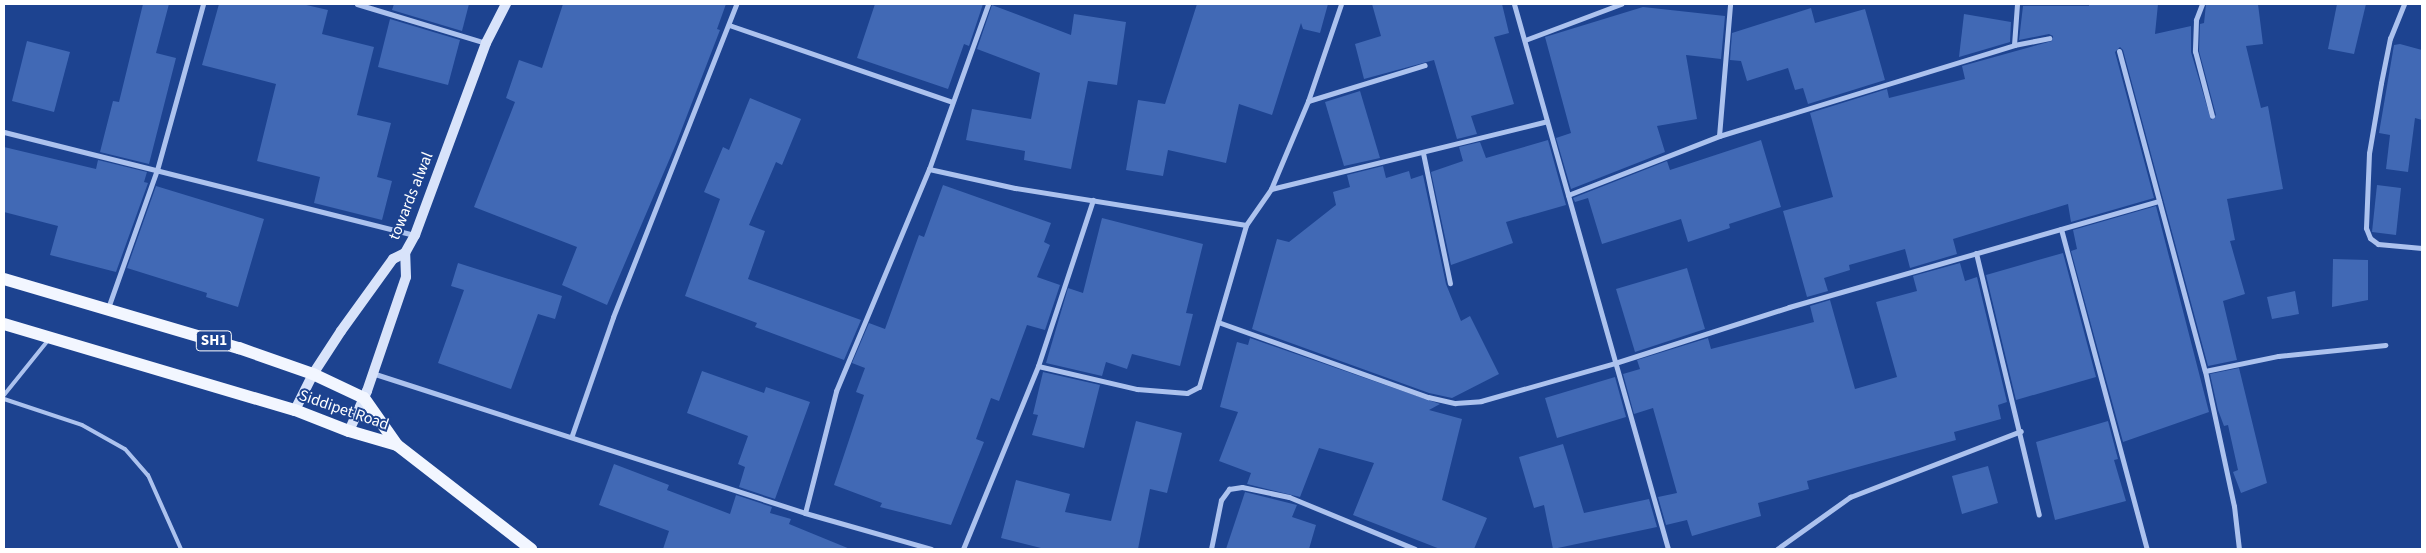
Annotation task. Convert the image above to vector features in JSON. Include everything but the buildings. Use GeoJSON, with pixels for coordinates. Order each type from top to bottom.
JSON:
{"type":"FeatureCollection","features":[{"type":"Feature","properties":{"kind":"main road","name":"towards alwal"},"geometry":{"type":"LineString","coordinates":[[349,431],[364,398],[406,277],[405,252],[415,235],[486,43],[506,4]]}},
{"type":"Feature","properties":{"kind":"main road"},"geometry":{"type":"LineString","coordinates":[[295,410],[312,374],[393,259],[405,252]]}},
{"type":"Feature","properties":{"kind":"main road","name":"Siddipet Road"},"geometry":{"type":"LineString","coordinates":[[4,279],[107,309],[312,374],[364,398],[397,445]]}},
{"type":"Feature","properties":{"kind":"main road","name":"Siddipet Road"},"geometry":{"type":"LineString","coordinates":[[4,324],[295,410],[349,431],[397,445]]}},
{"type":"Feature","properties":{"kind":"main road"},"geometry":{"type":"LineString","coordinates":[[397,445],[531,549]]}},
{"type":"Feature","properties":{"kind":"street"},"geometry":{"type":"LineString","coordinates":[[107,309],[157,170],[203,4]]}},
{"type":"Feature","properties":{"kind":"street"},"geometry":{"type":"LineString","coordinates":[[357,4],[486,43]]}},
{"type":"Feature","properties":{"kind":"street"},"geometry":{"type":"LineString","coordinates":[[572,436],[613,317],[736,4]]}},
{"type":"Feature","properties":{"kind":"street"},"geometry":{"type":"LineString","coordinates":[[805,513],[836,391],[929,169],[988,4]]}},
{"type":"Feature","properties":{"kind":"street"},"geometry":{"type":"LineString","coordinates":[[1038,366],[1137,389],[1187,394],[1199,387],[1246,225],[1271,189],[1308,101],[1341,4]]}},
{"type":"Feature","properties":{"kind":"street"},"geometry":{"type":"LineString","coordinates":[[1514,4],[1668,549]]}},
{"type":"Feature","properties":{"kind":"street"},"geometry":{"type":"LineString","coordinates":[[1525,40],[1621,4]]}},
{"type":"Feature","properties":{"kind":"street"},"geometry":{"type":"LineString","coordinates":[[1720,136],[1730,4]]}},
{"type":"Feature","properties":{"kind":"street"},"geometry":{"type":"LineString","coordinates":[[2014,45],[2017,4]]}},
{"type":"Feature","properties":{"kind":"street"},"geometry":{"type":"LineString","coordinates":[[2202,4],[2196,20],[2196,51],[2212,116]]}},
{"type":"Feature","properties":{"kind":"street"},"geometry":{"type":"LineString","coordinates":[[2404,4],[2390,38],[2370,144],[2366,228],[2370,238],[2378,244],[2422,248]]}},
{"type":"Feature","properties":{"kind":"street"},"geometry":{"type":"LineString","coordinates":[[729,25],[952,102]]}},
{"type":"Feature","properties":{"kind":"street"},"geometry":{"type":"LineString","coordinates":[[1568,195],[1720,136],[2014,45],[2049,38]]}},
{"type":"Feature","properties":{"kind":"street"},"geometry":{"type":"LineString","coordinates":[[2119,51],[2205,371],[2234,506],[2239,549]]}},
{"type":"Feature","properties":{"kind":"street"},"geometry":{"type":"LineString","coordinates":[[1308,101],[1425,65]]}},
{"type":"Feature","properties":{"kind":"street"},"geometry":{"type":"LineString","coordinates":[[1271,189],[1423,154],[1547,121]]}},
{"type":"Feature","properties":{"kind":"street"},"geometry":{"type":"LineString","coordinates":[[4,132],[415,235]]}},
{"type":"Feature","properties":{"kind":"street"},"geometry":{"type":"LineString","coordinates":[[1423,154],[1450,283]]}},
{"type":"Feature","properties":{"kind":"street"},"geometry":{"type":"LineString","coordinates":[[929,169],[1015,188],[1246,225]]}},
{"type":"Feature","properties":{"kind":"street"},"geometry":{"type":"LineString","coordinates":[[963,549],[1038,366],[1094,200]]}},
{"type":"Feature","properties":{"kind":"street"},"geometry":{"type":"LineString","coordinates":[[1218,322],[1428,397],[1455,403],[1481,401],[1616,363],[1789,307],[2159,201]]}},
{"type":"Feature","properties":{"kind":"street"},"geometry":{"type":"LineString","coordinates":[[2061,229],[2147,549]]}},
{"type":"Feature","properties":{"kind":"street"},"geometry":{"type":"LineString","coordinates":[[1976,253],[2021,431],[2039,515]]}},
{"type":"Feature","properties":{"kind":"street"},"geometry":{"type":"LineString","coordinates":[[2205,371],[2278,356],[2385,345]]}},
{"type":"Feature","properties":{"kind":"street"},"geometry":{"type":"LineString","coordinates":[[372,373],[572,436],[805,513],[931,549]]}},
{"type":"Feature","properties":{"kind":"street"},"geometry":{"type":"LineString","coordinates":[[1777,549],[1850,497],[2021,431]]}},
{"type":"Feature","properties":{"kind":"street"},"geometry":{"type":"LineString","coordinates":[[1211,549],[1221,500],[1229,489],[1242,487],[1290,497],[1415,549]]}},
{"type":"Feature","properties":{"kind":"lane"},"geometry":{"type":"LineString","coordinates":[[4,395],[50,338]]}},
{"type":"Feature","properties":{"kind":"lane"},"geometry":{"type":"LineString","coordinates":[[4,399],[82,425],[125,448],[148,476],[181,549]]}}]}
